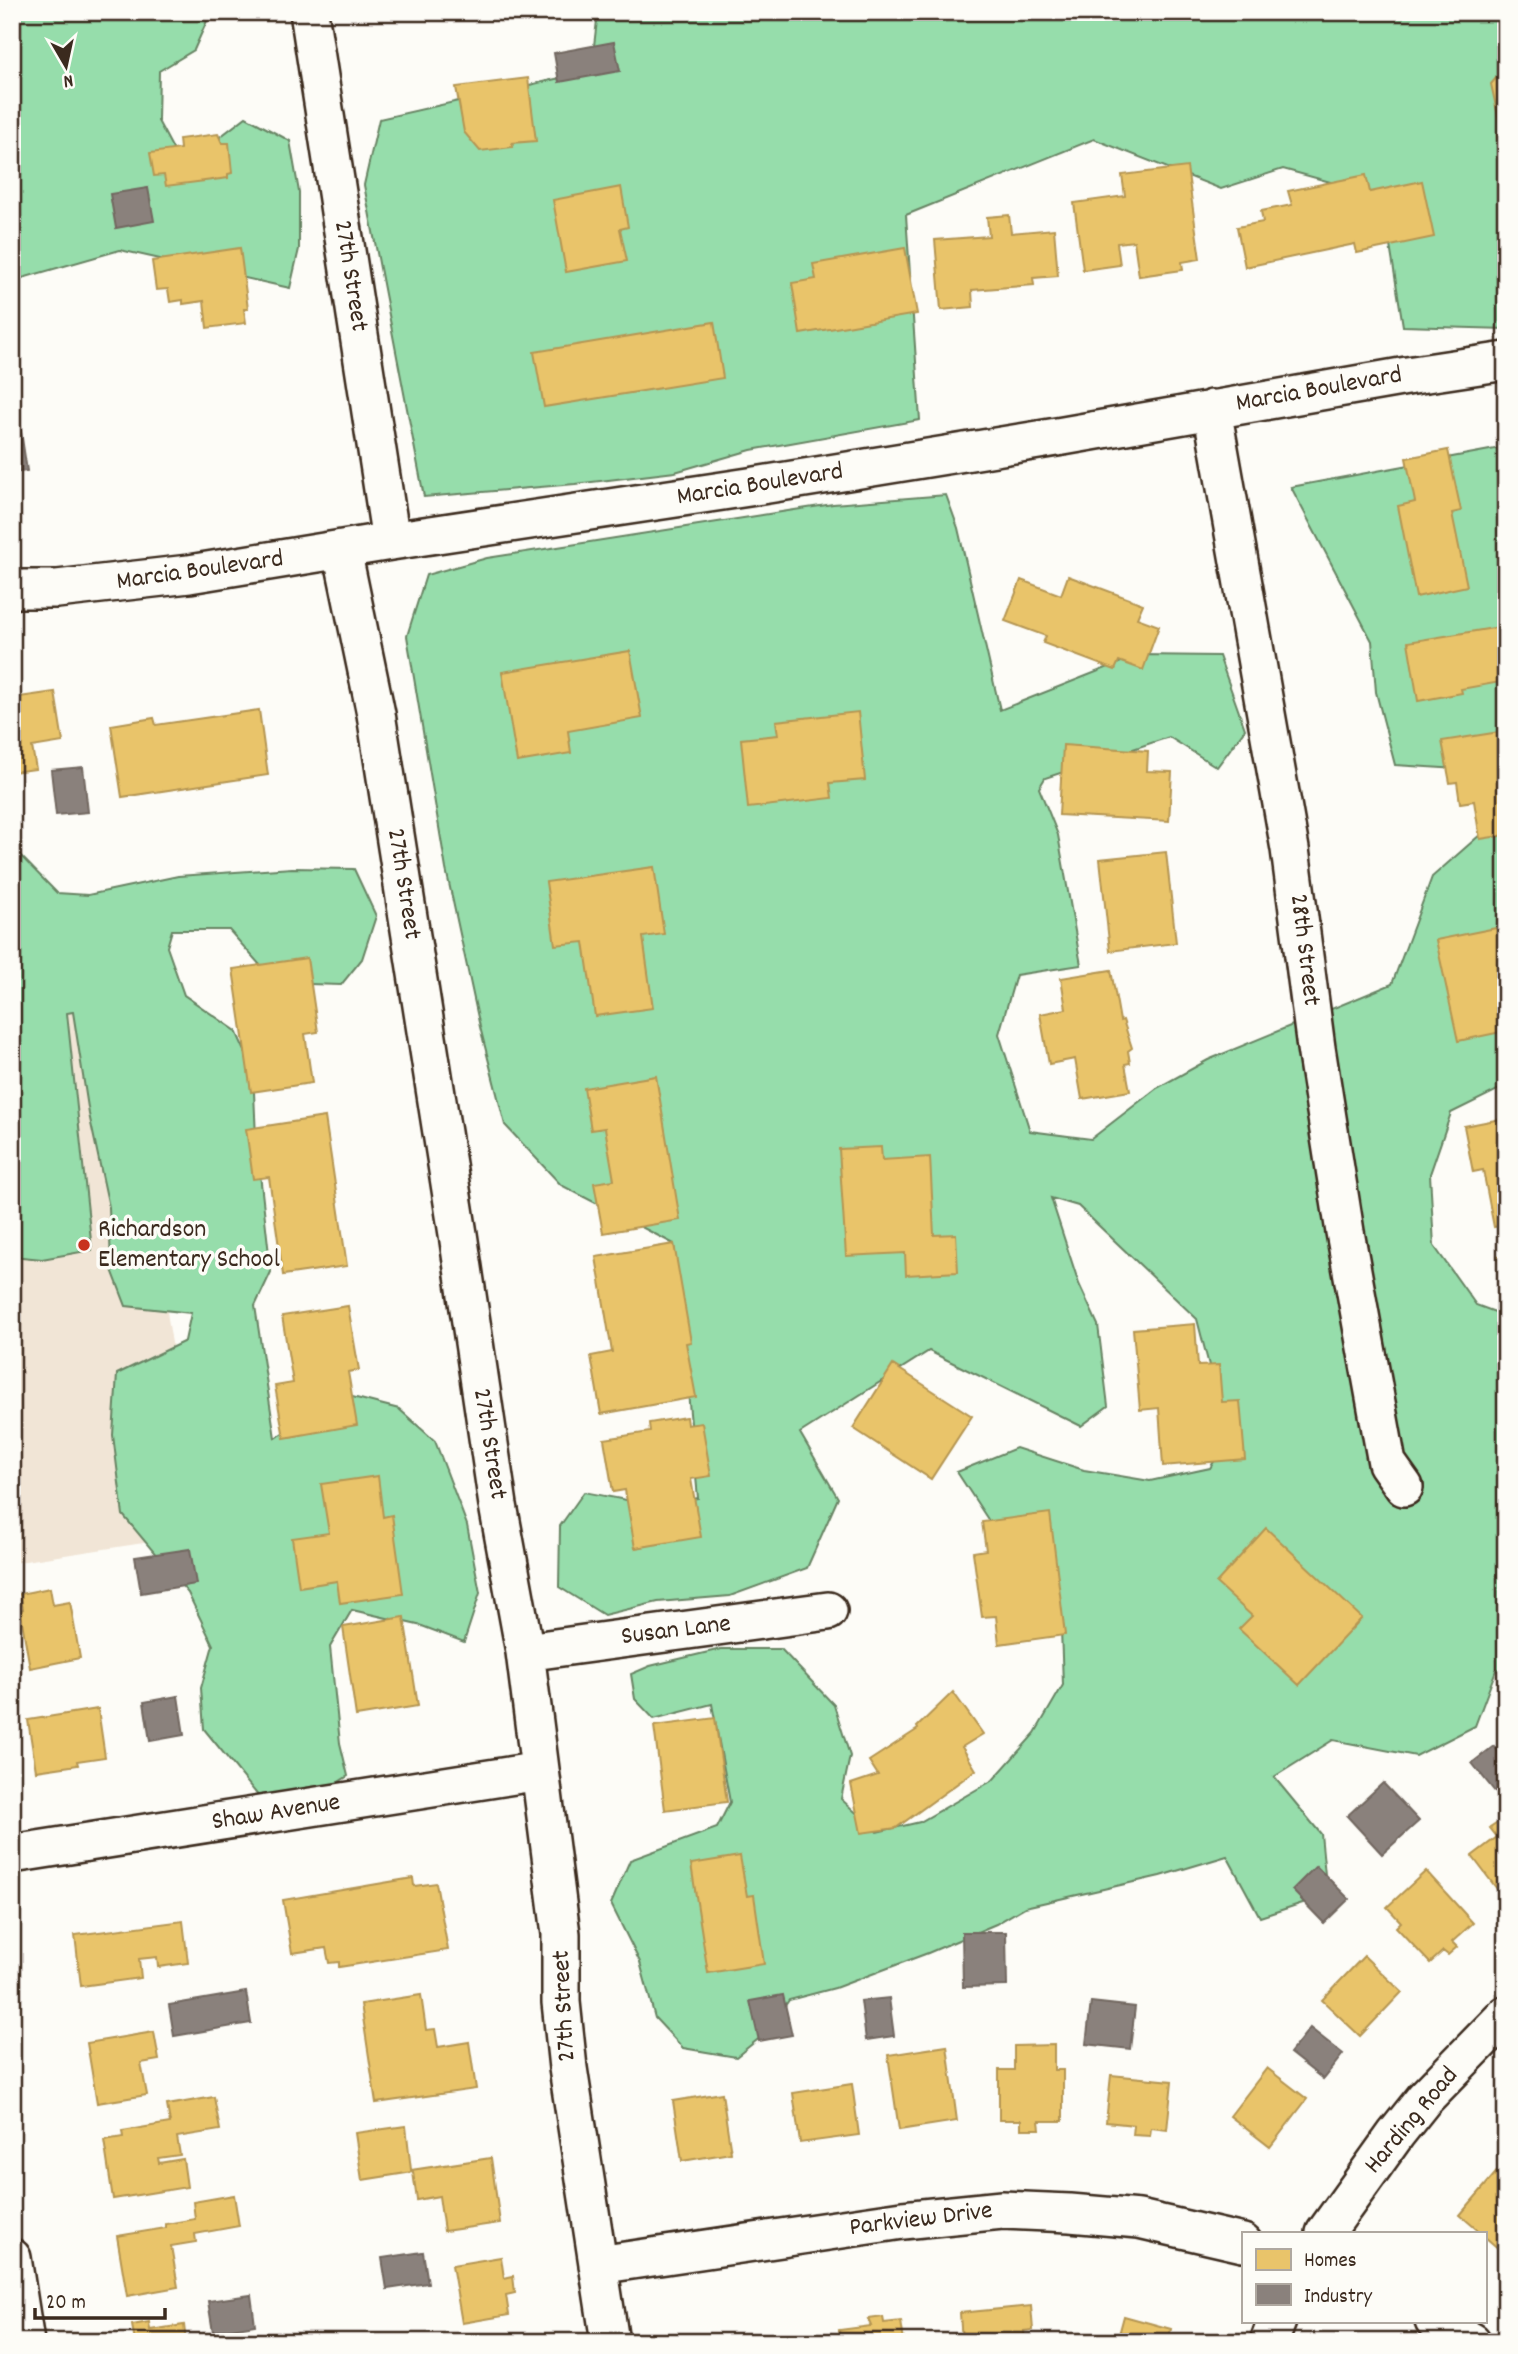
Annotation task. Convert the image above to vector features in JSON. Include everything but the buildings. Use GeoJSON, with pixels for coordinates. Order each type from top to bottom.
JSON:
{"type":"FeatureCollection","features":[{"type":"Feature","properties":{"kind":"street","name":"27th Street"},"geometry":{"type":"LineString","coordinates":[[309,12],[391,541]]}},
{"type":"Feature","properties":{"kind":"street","name":"Marcia Boulevard"},"geometry":{"type":"LineString","coordinates":[[12,589],[57,589],[189,574],[726,491],[1506,361]]}},
{"type":"Feature","properties":{"kind":"street","name":"28th Street"},"geometry":{"type":"LineString","coordinates":[[1212,409],[1292,856],[1316,1048],[1352,1279],[1387,1464],[1404,1487]]}},
{"type":"Feature","properties":{"kind":"street","name":"27th Street"},"geometry":{"type":"LineString","coordinates":[[342,550],[376,714],[496,1495],[525,1652],[561,1934],[561,2002],[568,2068],[610,2342]]}},
{"type":"Feature","properties":{"kind":"street","name":"Susan Lane"},"geometry":{"type":"LineString","coordinates":[[525,1652],[828,1611]]}},
{"type":"Feature","properties":{"kind":"street","name":"Shaw Avenue"},"geometry":{"type":"LineString","coordinates":[[12,1854],[540,1771]]}},
{"type":"Feature","properties":{"kind":"street","name":"Harding Road"},"geometry":{"type":"LineString","coordinates":[[1326,2232],[1395,2134],[1424,2099],[1506,2015]]}},
{"type":"Feature","properties":{"kind":"street","name":"Parkview Drive"},"geometry":{"type":"LineString","coordinates":[[598,2265],[902,2220],[1002,2210],[1139,2219],[1242,2243]]}},
{"type":"Feature","properties":{"kind":"street"},"geometry":{"type":"LineString","coordinates":[[12,2258],[25,2342]]}},
{"type":"Feature","properties":{"kind":"street"},"geometry":{"type":"LineString","coordinates":[[1269,2342],[1277,2322]]}},
{"type":"Feature","properties":{"kind":"street"},"geometry":{"type":"LineString","coordinates":[[1436,2322],[1472,2342]]}},
{"type":"Feature","properties":{"kind":"shaded area","name":"Richardson Elementary School"},"geometry":{"type":"Polygon","coordinates":[[[12,927],[109,955],[203,1534],[12,1563],[12,927]]]}},
{"type":"Feature","properties":{"kind":"green space"},"geometry":{"type":"Polygon","coordinates":[[[12,12],[211,12],[194,50],[159,71],[158,121],[182,166],[246,117],[290,141],[299,192],[299,249],[290,288],[120,250],[12,281],[12,12]]]}},
{"type":"Feature","properties":{"kind":"green space"},"geometry":{"type":"Polygon","coordinates":[[[598,12],[1506,12],[1506,329],[1403,326],[1382,196],[1283,169],[1221,189],[1094,139],[906,215],[920,420],[751,450],[675,472],[424,497],[364,185],[379,119],[591,71],[598,12]]]}},
{"type":"Feature","properties":{"kind":"green space"},"geometry":{"type":"Polygon","coordinates":[[[1506,447],[1506,772],[1395,765],[1376,692],[1372,641],[1291,487],[1506,447]]]}},
{"type":"Feature","properties":{"kind":"green space"},"geometry":{"type":"Polygon","coordinates":[[[946,495],[958,528],[1000,710],[1139,655],[1219,656],[1245,729],[1217,767],[1169,737],[1045,778],[1039,788],[1058,835],[1081,965],[1016,975],[999,1034],[1030,1131],[1091,1139],[1157,1088],[1208,1060],[1392,984],[1432,877],[1506,812],[1506,1086],[1451,1113],[1430,1174],[1434,1246],[1476,1305],[1506,1316],[1506,1667],[1496,1670],[1475,1726],[1416,1756],[1333,1740],[1274,1777],[1321,1834],[1327,1895],[1260,1917],[1227,1856],[1160,1876],[1025,1907],[996,1924],[928,1953],[835,1988],[789,2000],[767,2032],[736,2057],[683,2048],[655,2018],[640,1962],[611,1904],[630,1860],[717,1828],[730,1802],[712,1704],[654,1719],[635,1699],[631,1674],[650,1666],[721,1649],[781,1649],[834,1705],[850,1756],[841,1799],[877,1832],[920,1822],[993,1780],[1035,1733],[1063,1685],[1060,1601],[989,1521],[957,1472],[1016,1448],[1084,1470],[1150,1481],[1210,1468],[1228,1439],[1197,1319],[1078,1206],[1051,1198],[1079,1284],[1098,1325],[1108,1406],[1081,1426],[929,1351],[800,1433],[838,1498],[807,1568],[730,1596],[658,1602],[604,1615],[559,1587],[560,1526],[584,1492],[658,1506],[698,1498],[674,1244],[561,1185],[505,1125],[480,1027],[446,869],[407,636],[426,575],[487,558],[833,504],[946,495]]]}},
{"type":"Feature","properties":{"kind":"green space"},"geometry":{"type":"Polygon","coordinates":[[[12,847],[57,893],[88,895],[178,876],[292,868],[354,869],[376,916],[362,959],[341,985],[276,983],[229,930],[172,930],[167,947],[184,995],[236,1031],[248,1058],[254,1092],[256,1138],[271,1272],[255,1306],[275,1438],[341,1394],[399,1409],[435,1441],[467,1525],[480,1593],[464,1642],[422,1626],[352,1610],[330,1647],[340,1743],[348,1776],[308,1801],[264,1803],[204,1729],[201,1688],[213,1645],[188,1593],[123,1515],[113,1435],[117,1374],[185,1341],[191,1313],[126,1306],[111,1267],[109,1207],[89,1114],[73,1012],[67,1013],[92,1250],[42,1259],[12,1256],[12,847]]]}},
{"type":"Feature","properties":{"kind":"place","name":"Richardson Elementary School"},"geometry":{"type":"Point","coordinates":[84,1245]}}]}
